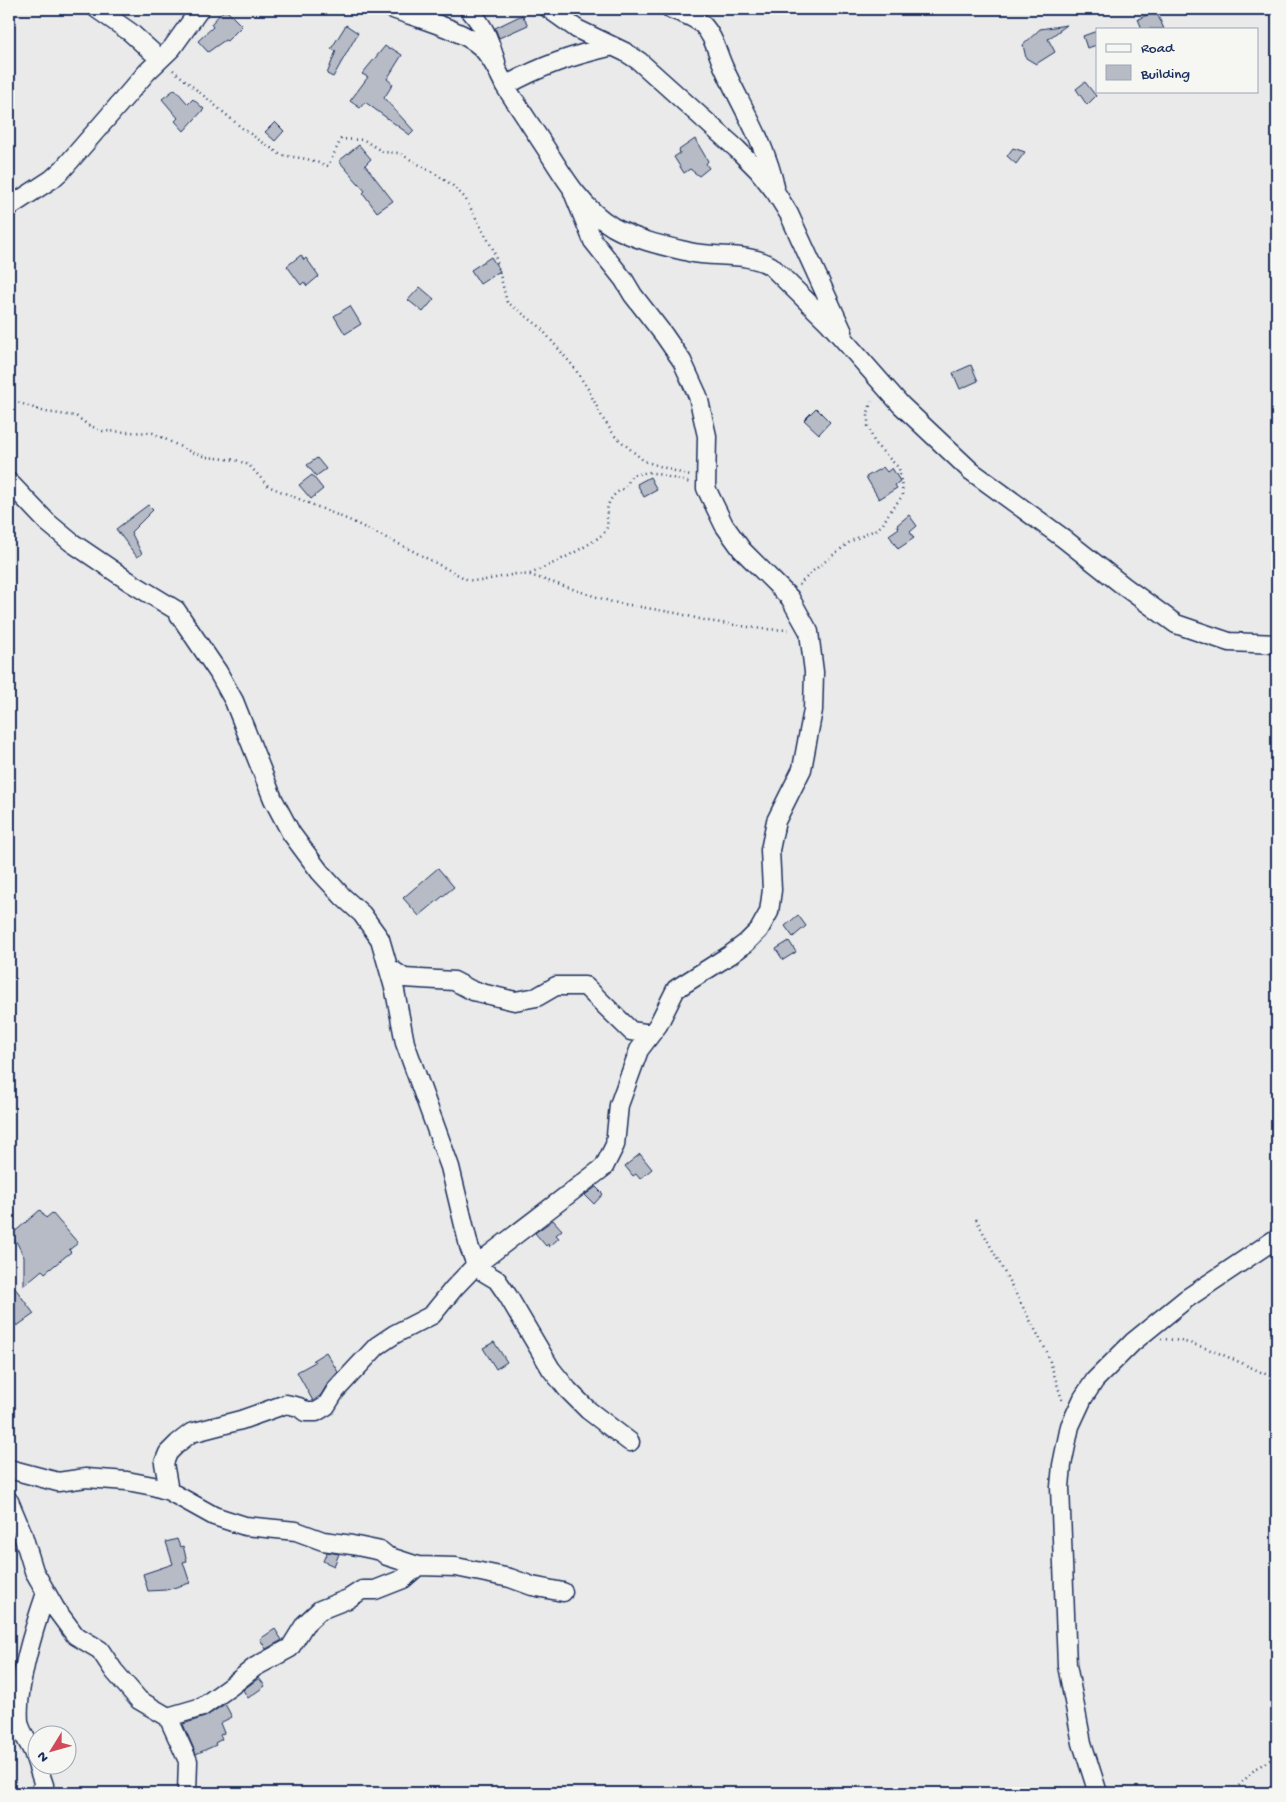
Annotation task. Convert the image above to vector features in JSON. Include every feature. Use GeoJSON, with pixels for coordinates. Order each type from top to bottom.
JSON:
{"type":"FeatureCollection","features":[{"type":"Feature","properties":{"kind":"street"},"geometry":{"type":"LineString","coordinates":[[97,9],[130,32],[160,59]]}},
{"type":"Feature","properties":{"kind":"street"},"geometry":{"type":"LineString","coordinates":[[9,207],[52,179],[63,169],[160,59],[172,48],[200,9]]}},
{"type":"Feature","properties":{"kind":"street"},"geometry":{"type":"LineString","coordinates":[[169,1491],[164,1463],[168,1453],[191,1433],[242,1420],[286,1404],[299,1407],[304,1412],[316,1412],[326,1406],[336,1390],[378,1346],[395,1334],[432,1314],[476,1265],[604,1167],[615,1145],[619,1105],[639,1050],[658,1025],[676,989],[746,943],[759,930],[769,912],[772,890],[770,850],[776,821],[802,769],[813,710],[814,672],[809,632],[790,598],[742,550],[724,525],[706,484],[706,436],[698,396],[682,361],[624,280],[593,241],[573,192],[481,47],[469,38],[393,9]]}},
{"type":"Feature","properties":{"kind":"street"},"geometry":{"type":"LineString","coordinates":[[469,9],[482,24],[490,40],[502,80]]}},
{"type":"Feature","properties":{"kind":"street"},"geometry":{"type":"LineString","coordinates":[[549,9],[577,29],[625,52],[639,61],[758,170],[789,214],[851,348]]}},
{"type":"Feature","properties":{"kind":"street"},"geometry":{"type":"LineString","coordinates":[[671,9],[687,14],[700,22],[707,30],[716,47],[723,67],[754,126],[771,168],[776,193]]}},
{"type":"Feature","properties":{"kind":"street"},"geometry":{"type":"LineString","coordinates":[[502,80],[564,59],[613,46]]}},
{"type":"Feature","properties":{"kind":"street"},"geometry":{"type":"LineString","coordinates":[[573,192],[607,222],[627,234],[691,252],[760,259],[771,266],[829,323],[901,405],[971,471],[1063,538],[1125,587],[1176,624],[1230,642],[1277,644]]}},
{"type":"Feature","properties":{"kind":"street"},"geometry":{"type":"LineString","coordinates":[[9,482],[47,522],[71,542],[130,582],[176,610],[218,672],[234,701],[272,799],[291,833],[320,872],[366,920],[380,939],[395,991],[405,1043],[450,1168],[469,1246],[476,1265],[496,1280],[502,1288],[551,1369],[568,1390],[588,1410],[630,1442]]}},
{"type":"Feature","properties":{"kind":"street"},"geometry":{"type":"LineString","coordinates":[[388,968],[404,978],[454,981],[473,991],[515,1001],[537,997],[556,986],[585,986],[597,996],[605,1007],[630,1032],[651,1034]]}},
{"type":"Feature","properties":{"kind":"street"},"geometry":{"type":"LineString","coordinates":[[1098,1793],[1082,1743],[1067,1665],[1060,1487],[1062,1465],[1070,1426],[1083,1398],[1095,1380],[1139,1337],[1186,1298],[1277,1238]]}},
{"type":"Feature","properties":{"kind":"street"},"geometry":{"type":"LineString","coordinates":[[9,1470],[58,1482],[86,1478],[127,1481],[169,1491],[214,1516],[236,1524],[296,1531],[323,1541],[352,1544],[381,1551],[387,1556],[418,1566],[463,1569],[510,1578],[532,1586],[563,1592]]}},
{"type":"Feature","properties":{"kind":"street"},"geometry":{"type":"LineString","coordinates":[[9,1501],[22,1532],[34,1571],[55,1608],[75,1635],[100,1650],[114,1670],[140,1700],[168,1717],[188,1761],[187,1793]]}},
{"type":"Feature","properties":{"kind":"street"},"geometry":{"type":"LineString","coordinates":[[168,1717],[202,1707],[255,1667],[290,1648],[304,1624],[320,1610],[348,1599],[362,1590],[375,1590],[403,1579],[418,1566]]}},
{"type":"Feature","properties":{"kind":"street"},"geometry":{"type":"LineString","coordinates":[[39,1793],[44,1785],[34,1755],[19,1722],[21,1691],[33,1630],[46,1593]]}},
{"type":"Feature","properties":{"kind":"path"},"geometry":{"type":"LineString","coordinates":[[160,59],[242,128],[281,155],[307,159],[328,166],[341,139],[364,140],[383,152],[398,154],[452,185],[465,198],[494,251],[507,302],[539,326],[573,366],[588,389],[603,419],[615,436],[644,461],[706,484]]}},
{"type":"Feature","properties":{"kind":"path"},"geometry":{"type":"LineString","coordinates":[[790,598],[801,582],[831,556],[851,541],[883,524],[903,495],[899,468],[875,444],[868,426],[868,413],[878,379]]}},
{"type":"Feature","properties":{"kind":"path"},"geometry":{"type":"LineString","coordinates":[[9,399],[45,412],[76,416],[88,425],[103,431],[152,433],[193,453],[206,457],[236,460],[249,466],[268,486],[349,520],[468,580],[480,581],[516,574],[530,574],[612,602],[676,613],[708,621],[762,629],[809,632]]}},
{"type":"Feature","properties":{"kind":"path"},"geometry":{"type":"LineString","coordinates":[[530,574],[567,557],[600,536],[607,528],[607,510],[610,500],[617,492],[625,488],[632,475],[650,472],[706,484]]}},
{"type":"Feature","properties":{"kind":"path"},"geometry":{"type":"LineString","coordinates":[[976,1219],[1047,1352],[1070,1426]]}},
{"type":"Feature","properties":{"kind":"path"},"geometry":{"type":"LineString","coordinates":[[1139,1337],[1173,1339],[1190,1343],[1277,1379]]}},
{"type":"Feature","properties":{"kind":"path"},"geometry":{"type":"LineString","coordinates":[[1232,1793],[1256,1768],[1277,1756]]}},
{"type":"Feature","properties":{"kind":"building"},"geometry":{"type":"Polygon","coordinates":[[[225,9],[242,26],[227,41],[225,40],[208,52],[198,41],[213,27],[211,24],[225,9]]]}},
{"type":"Feature","properties":{"kind":"building"},"geometry":{"type":"Polygon","coordinates":[[[1156,11],[1164,28],[1142,28],[1138,19],[1156,11]]]}},
{"type":"Feature","properties":{"kind":"building"},"geometry":{"type":"Polygon","coordinates":[[[522,15],[528,25],[499,38],[495,28],[522,15]]]}},
{"type":"Feature","properties":{"kind":"building"},"geometry":{"type":"Polygon","coordinates":[[[346,25],[358,33],[333,77],[327,74],[336,51],[331,49],[346,25]]]}},
{"type":"Feature","properties":{"kind":"building"},"geometry":{"type":"Polygon","coordinates":[[[1067,25],[1048,39],[1055,52],[1036,64],[1026,58],[1023,45],[1040,29],[1067,25]]]}},
{"type":"Feature","properties":{"kind":"building"},"geometry":{"type":"Polygon","coordinates":[[[1096,31],[1096,45],[1087,48],[1083,36],[1096,31]]]}},
{"type":"Feature","properties":{"kind":"building"},"geometry":{"type":"Polygon","coordinates":[[[385,46],[402,55],[387,79],[393,84],[384,98],[414,131],[410,135],[365,102],[360,108],[350,101],[368,77],[362,74],[385,46]]]}},
{"type":"Feature","properties":{"kind":"building"},"geometry":{"type":"Polygon","coordinates":[[[1085,82],[1096,96],[1087,105],[1076,89],[1085,82]]]}},
{"type":"Feature","properties":{"kind":"building"},"geometry":{"type":"Polygon","coordinates":[[[175,89],[188,104],[193,99],[204,109],[184,131],[175,121],[178,118],[162,99],[175,89]]]}},
{"type":"Feature","properties":{"kind":"building"},"geometry":{"type":"Polygon","coordinates":[[[275,122],[284,131],[275,141],[265,132],[275,122]]]}},
{"type":"Feature","properties":{"kind":"building"},"geometry":{"type":"Polygon","coordinates":[[[695,139],[708,161],[706,164],[709,168],[699,176],[690,169],[684,173],[674,157],[680,153],[679,150],[695,139]]]}},
{"type":"Feature","properties":{"kind":"building"},"geometry":{"type":"Polygon","coordinates":[[[359,145],[371,159],[365,165],[393,201],[377,212],[363,193],[365,191],[339,161],[359,145]]]}},
{"type":"Feature","properties":{"kind":"building"},"geometry":{"type":"Polygon","coordinates":[[[1013,148],[1025,152],[1016,164],[1007,156],[1013,148]]]}},
{"type":"Feature","properties":{"kind":"building"},"geometry":{"type":"Polygon","coordinates":[[[301,255],[304,260],[306,258],[319,276],[307,286],[304,282],[301,285],[287,266],[301,255]]]}},
{"type":"Feature","properties":{"kind":"building"},"geometry":{"type":"Polygon","coordinates":[[[491,257],[500,271],[480,284],[471,270],[491,257]]]}},
{"type":"Feature","properties":{"kind":"building"},"geometry":{"type":"Polygon","coordinates":[[[420,287],[434,299],[423,312],[408,300],[420,287]]]}},
{"type":"Feature","properties":{"kind":"building"},"geometry":{"type":"Polygon","coordinates":[[[350,306],[361,324],[345,334],[334,316],[350,306]]]}},
{"type":"Feature","properties":{"kind":"building"},"geometry":{"type":"Polygon","coordinates":[[[971,365],[978,381],[960,389],[953,373],[971,365]]]}},
{"type":"Feature","properties":{"kind":"building"},"geometry":{"type":"Polygon","coordinates":[[[816,408],[830,422],[819,434],[804,420],[816,408]]]}},
{"type":"Feature","properties":{"kind":"building"},"geometry":{"type":"Polygon","coordinates":[[[317,458],[326,469],[316,476],[307,465],[317,458]]]}},
{"type":"Feature","properties":{"kind":"building"},"geometry":{"type":"Polygon","coordinates":[[[883,467],[887,472],[892,468],[900,481],[895,485],[897,488],[879,499],[866,477],[883,467]]]}},
{"type":"Feature","properties":{"kind":"building"},"geometry":{"type":"Polygon","coordinates":[[[312,475],[323,489],[311,499],[299,485],[312,475]]]}},
{"type":"Feature","properties":{"kind":"building"},"geometry":{"type":"Polygon","coordinates":[[[650,477],[657,490],[644,497],[637,484],[650,477]]]}},
{"type":"Feature","properties":{"kind":"building"},"geometry":{"type":"Polygon","coordinates":[[[148,505],[153,510],[131,532],[142,554],[137,557],[116,529],[148,505]]]}},
{"type":"Feature","properties":{"kind":"building"},"geometry":{"type":"Polygon","coordinates":[[[909,515],[917,526],[910,532],[914,538],[898,549],[889,535],[899,528],[897,525],[909,515]]]}},
{"type":"Feature","properties":{"kind":"building"},"geometry":{"type":"Polygon","coordinates":[[[438,868],[454,887],[419,916],[403,898],[438,868]]]}},
{"type":"Feature","properties":{"kind":"building"},"geometry":{"type":"Polygon","coordinates":[[[798,915],[806,926],[793,937],[785,926],[798,915]]]}},
{"type":"Feature","properties":{"kind":"building"},"geometry":{"type":"Polygon","coordinates":[[[789,941],[796,952],[783,960],[776,949],[789,941]]]}},
{"type":"Feature","properties":{"kind":"building"},"geometry":{"type":"Polygon","coordinates":[[[640,1154],[652,1169],[640,1179],[636,1174],[633,1176],[625,1166],[640,1154]]]}},
{"type":"Feature","properties":{"kind":"building"},"geometry":{"type":"Polygon","coordinates":[[[596,1187],[603,1194],[594,1204],[585,1195],[596,1187]]]}},
{"type":"Feature","properties":{"kind":"building"},"geometry":{"type":"Polygon","coordinates":[[[40,1210],[46,1218],[52,1213],[78,1243],[69,1250],[71,1252],[45,1273],[42,1270],[24,1285],[24,1257],[11,1235],[40,1210]]]}},
{"type":"Feature","properties":{"kind":"building"},"geometry":{"type":"Polygon","coordinates":[[[553,1220],[562,1230],[556,1235],[559,1238],[549,1247],[535,1233],[553,1220]]]}},
{"type":"Feature","properties":{"kind":"building"},"geometry":{"type":"Polygon","coordinates":[[[9,1280],[34,1314],[17,1326],[9,1315],[9,1280]]]}},
{"type":"Feature","properties":{"kind":"building"},"geometry":{"type":"Polygon","coordinates":[[[494,1342],[507,1362],[496,1369],[483,1348],[494,1342]]]}},
{"type":"Feature","properties":{"kind":"building"},"geometry":{"type":"Polygon","coordinates":[[[326,1352],[338,1372],[328,1383],[321,1395],[313,1401],[297,1372],[315,1362],[313,1360],[326,1352]]]}},
{"type":"Feature","properties":{"kind":"building"},"geometry":{"type":"Polygon","coordinates":[[[177,1539],[180,1547],[183,1546],[187,1561],[183,1562],[190,1583],[166,1590],[148,1591],[143,1574],[173,1564],[166,1542],[177,1539]]]}},
{"type":"Feature","properties":{"kind":"building"},"geometry":{"type":"Polygon","coordinates":[[[327,1552],[339,1554],[334,1566],[323,1561],[327,1552]]]}},
{"type":"Feature","properties":{"kind":"building"},"geometry":{"type":"Polygon","coordinates":[[[275,1629],[282,1640],[266,1649],[260,1639],[275,1629]]]}},
{"type":"Feature","properties":{"kind":"building"},"geometry":{"type":"Polygon","coordinates":[[[259,1678],[265,1686],[248,1698],[243,1690],[259,1678]]]}},
{"type":"Feature","properties":{"kind":"building"},"geometry":{"type":"Polygon","coordinates":[[[225,1704],[232,1717],[220,1723],[224,1733],[220,1735],[222,1739],[215,1743],[216,1745],[196,1754],[183,1724],[205,1717],[225,1704]]]}}]}
